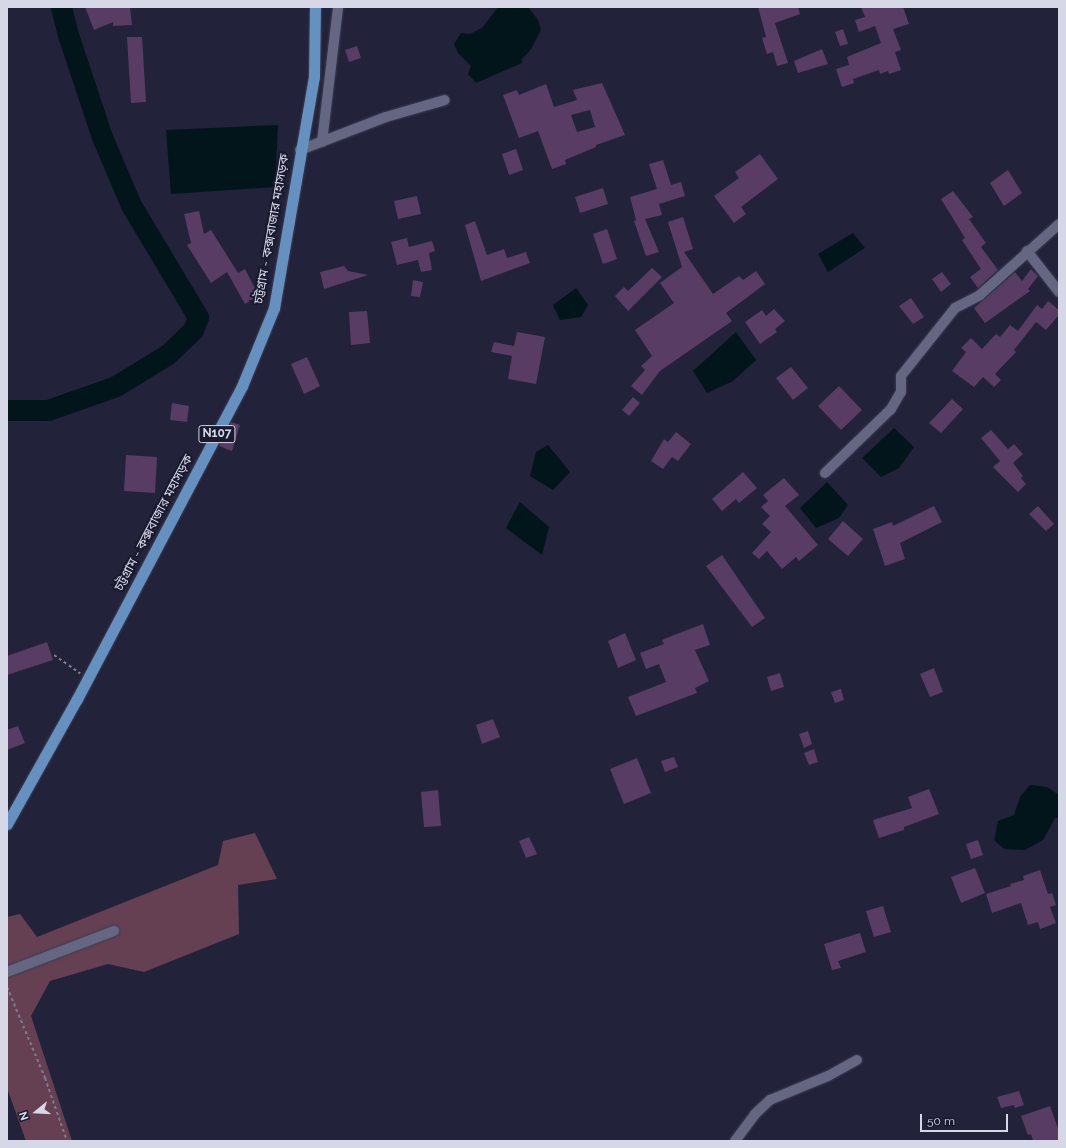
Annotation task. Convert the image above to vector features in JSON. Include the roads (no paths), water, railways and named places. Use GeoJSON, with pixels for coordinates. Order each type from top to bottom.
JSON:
{"type":"FeatureCollection","features":[{"type":"Feature","properties":{"kind":"highway","name":"চট্টগ্রাম - কক্সবাজার মহাসড়ক"},"geometry":{"type":"LineString","coordinates":[[7,824],[88,679],[242,386],[274,308],[300,150],[314,77],[315,7]]}},
{"type":"Feature","properties":{"kind":"street"},"geometry":{"type":"LineString","coordinates":[[322,142],[338,7]]}},
{"type":"Feature","properties":{"kind":"street"},"geometry":{"type":"LineString","coordinates":[[300,150],[386,117],[445,100]]}},
{"type":"Feature","properties":{"kind":"street"},"geometry":{"type":"LineString","coordinates":[[825,473],[891,409],[901,392],[901,376],[955,308],[980,295],[1059,224]]}},
{"type":"Feature","properties":{"kind":"street"},"geometry":{"type":"LineString","coordinates":[[1028,251],[1059,292]]}},
{"type":"Feature","properties":{"kind":"street"},"geometry":{"type":"LineString","coordinates":[[7,972],[114,931]]}},
{"type":"Feature","properties":{"kind":"street"},"geometry":{"type":"LineString","coordinates":[[735,1141],[755,1114],[770,1100],[828,1076],[857,1060]]}},
{"type":"Feature","properties":{"kind":"waterway"},"geometry":{"type":"LineString","coordinates":[[7,410],[48,410],[116,386],[168,354],[193,330],[198,317],[131,205],[102,137],[68,35],[61,7]]}}]}
